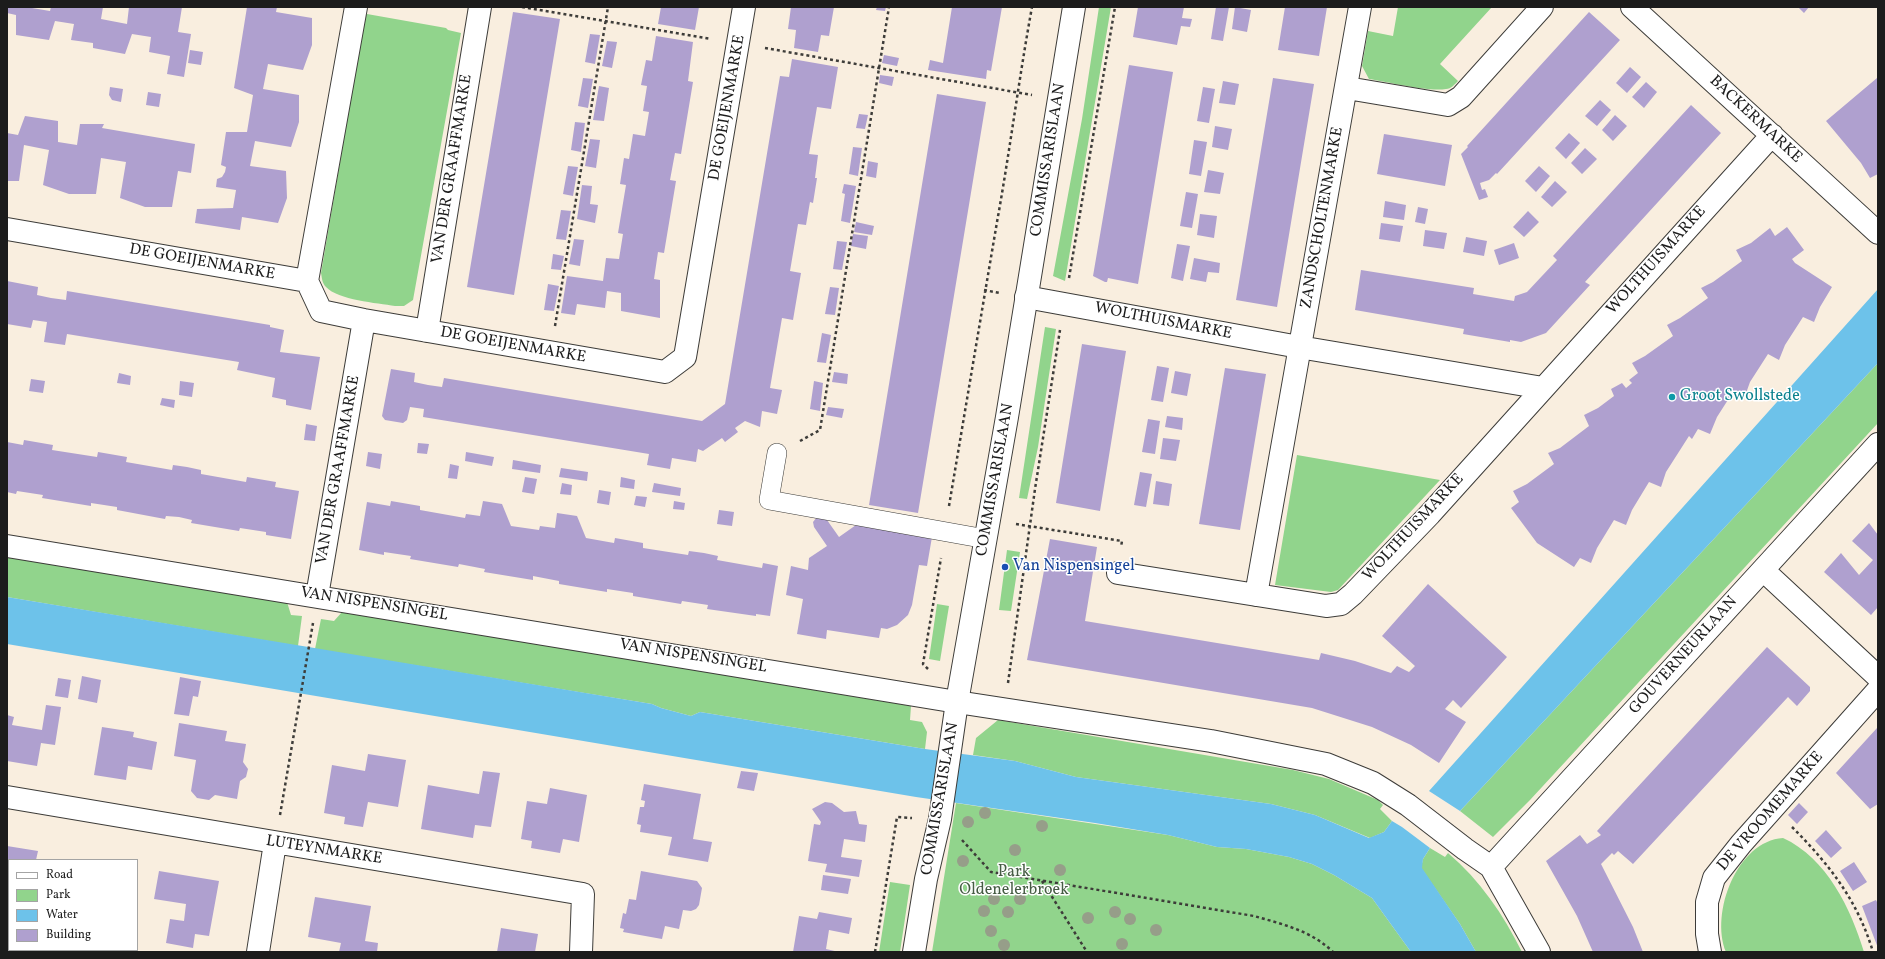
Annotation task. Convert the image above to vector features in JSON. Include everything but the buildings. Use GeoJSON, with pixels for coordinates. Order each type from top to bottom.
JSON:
{"type":"FeatureCollection","features":[{"type":"Feature","properties":{"kind":"street"},"geometry":{"type":"LineString","coordinates":[[307,281],[356,7]]}},
{"type":"Feature","properties":{"kind":"street","name":"VAN DER GRAAFFMARKE"},"geometry":{"type":"LineString","coordinates":[[427,331],[480,7]]}},
{"type":"Feature","properties":{"kind":"street","name":"DE GOEIJENMARKE"},"geometry":{"type":"LineString","coordinates":[[7,229],[307,281],[321,311],[364,320],[665,372],[686,356],[744,7]]}},
{"type":"Feature","properties":{"kind":"street","name":"COMMISSARISLAAN"},"geometry":{"type":"LineString","coordinates":[[914,952],[926,880],[940,819],[957,702],[1074,7]]}},
{"type":"Feature","properties":{"kind":"street","name":"ZANDSCHOLTENMARKE"},"geometry":{"type":"LineString","coordinates":[[1299,347],[1360,7]]}},
{"type":"Feature","properties":{"kind":"street"},"geometry":{"type":"LineString","coordinates":[[1346,88],[1448,105],[1461,97],[1542,7]]}},
{"type":"Feature","properties":{"kind":"street","name":"BACKERMARKE"},"geometry":{"type":"LineString","coordinates":[[1632,7],[1878,233]]}},
{"type":"Feature","properties":{"kind":"street","name":"WOLTHUISMARKE"},"geometry":{"type":"LineString","coordinates":[[1118,573],[1326,606],[1341,604],[1353,594],[1430,514],[1772,135]]}},
{"type":"Feature","properties":{"kind":"street","name":"WOLTHUISMARKE"},"geometry":{"type":"LineString","coordinates":[[1026,298],[1064,303],[1299,347],[1543,388]]}},
{"type":"Feature","properties":{"kind":"street","name":"VAN DER GRAAFFMARKE"},"geometry":{"type":"LineString","coordinates":[[317,596],[364,320]]}},
{"type":"Feature","properties":{"kind":"street"},"geometry":{"type":"LineString","coordinates":[[1256,595],[1299,347]]}},
{"type":"Feature","properties":{"kind":"street","name":"GOUVERNEURLAAN"},"geometry":{"type":"LineString","coordinates":[[1491,867],[1878,444]]}},
{"type":"Feature","properties":{"kind":"street","name":"VAN NISPENSINGEL"},"geometry":{"type":"LineString","coordinates":[[7,546],[957,702],[1211,741],[1326,764],[1373,783],[1408,805],[1491,867],[1539,952]]}},
{"type":"Feature","properties":{"kind":"street"},"geometry":{"type":"LineString","coordinates":[[1763,570],[1878,677]]}},
{"type":"Feature","properties":{"kind":"street","name":"DE VROOMEMARKE"},"geometry":{"type":"LineString","coordinates":[[1710,952],[1707,934],[1707,902],[1714,878],[1741,844],[1878,690]]}},
{"type":"Feature","properties":{"kind":"street","name":"LUTEYNMARKE"},"geometry":{"type":"LineString","coordinates":[[7,797],[583,894],[581,952]]}},
{"type":"Feature","properties":{"kind":"street"},"geometry":{"type":"LineString","coordinates":[[258,952],[275,843]]}},
{"type":"Feature","properties":{"kind":"lane"},"geometry":{"type":"LineString","coordinates":[[778,453],[769,500],[945,532],[987,529]]}},
{"type":"Feature","properties":{"kind":"path"},"geometry":{"type":"LineString","coordinates":[[522,7],[1059,99]]}},
{"type":"Feature","properties":{"kind":"path"},"geometry":{"type":"LineString","coordinates":[[550,352],[608,7]]}},
{"type":"Feature","properties":{"kind":"path"},"geometry":{"type":"LineString","coordinates":[[778,453],[820,430],[889,7]]}},
{"type":"Feature","properties":{"kind":"path"},"geometry":{"type":"LineString","coordinates":[[957,702],[923,664],[984,290],[997,222],[1016,92],[1032,7]]}},
{"type":"Feature","properties":{"kind":"path"},"geometry":{"type":"LineString","coordinates":[[1008,683],[1064,303],[1115,7]]}},
{"type":"Feature","properties":{"kind":"path"},"geometry":{"type":"LineString","coordinates":[[987,529],[1030,526],[1122,541],[1118,573]]}},
{"type":"Feature","properties":{"kind":"path"},"geometry":{"type":"LineString","coordinates":[[275,843],[312,629]]}},
{"type":"Feature","properties":{"kind":"path"},"geometry":{"type":"LineString","coordinates":[[1774,808],[1824,860],[1838,879],[1857,909],[1873,952]]}},
{"type":"Feature","properties":{"kind":"path"},"geometry":{"type":"LineString","coordinates":[[875,952],[897,817],[940,819],[969,847],[991,872],[1254,916],[1289,926],[1312,936],[1333,952]]}},
{"type":"Feature","properties":{"kind":"path"},"geometry":{"type":"LineString","coordinates":[[1041,881],[1087,952]]}},
{"type":"Feature","properties":{"kind":"green space"},"geometry":{"type":"Polygon","coordinates":[[[1099,7],[1111,7],[1065,281],[1053,276],[1082,119],[1099,7]]]}},
{"type":"Feature","properties":{"kind":"green space"},"geometry":{"type":"Polygon","coordinates":[[[1398,7],[1492,7],[1440,64],[1458,81],[1448,89],[1429,89],[1369,79],[1362,66],[1368,31],[1393,36],[1398,7]]]}},
{"type":"Feature","properties":{"kind":"green space"},"geometry":{"type":"Polygon","coordinates":[[[367,14],[446,28],[448,30],[461,33],[413,300],[404,306],[368,302],[339,295],[326,287],[322,280],[321,273],[365,16],[367,14]]]}},
{"type":"Feature","properties":{"kind":"green space"},"geometry":{"type":"Polygon","coordinates":[[[1045,327],[1056,329],[1038,447],[1027,499],[1019,498],[1045,327]]]}},
{"type":"Feature","properties":{"kind":"green space"},"geometry":{"type":"Polygon","coordinates":[[[1878,363],[1878,423],[1530,800],[1493,837],[1460,811],[1878,363]]]}},
{"type":"Feature","properties":{"kind":"green space"},"geometry":{"type":"Polygon","coordinates":[[[1297,455],[1440,480],[1338,590],[1331,592],[1275,585],[1297,455]]]}},
{"type":"Feature","properties":{"kind":"green space"},"geometry":{"type":"Polygon","coordinates":[[[1007,550],[1020,552],[1011,611],[999,610],[1007,550]]]}},
{"type":"Feature","properties":{"kind":"green space"},"geometry":{"type":"Polygon","coordinates":[[[7,555],[287,602],[291,615],[302,616],[298,646],[7,597],[7,555]]]}},
{"type":"Feature","properties":{"kind":"green space"},"geometry":{"type":"Polygon","coordinates":[[[937,604],[949,606],[940,661],[929,659],[937,604]]]}},
{"type":"Feature","properties":{"kind":"green space"},"geometry":{"type":"Polygon","coordinates":[[[342,612],[911,706],[910,720],[922,722],[927,732],[925,749],[700,712],[691,716],[652,704],[315,649],[321,619],[334,621],[342,612]]]}},
{"type":"Feature","properties":{"kind":"green space"},"geometry":{"type":"Polygon","coordinates":[[[998,720],[1293,770],[1329,779],[1378,800],[1383,805],[1380,809],[1392,821],[1384,832],[1370,838],[1315,815],[1271,804],[1076,777],[1015,761],[973,755],[976,738],[998,720]]]}},
{"type":"Feature","properties":{"kind":"green space","name":"Park Oldenelerbroek"},"geometry":{"type":"Polygon","coordinates":[[[956,803],[1168,835],[1217,847],[1246,849],[1289,857],[1312,864],[1334,875],[1372,898],[1411,952],[932,952],[956,803]]]}},
{"type":"Feature","properties":{"kind":"green space"},"geometry":{"type":"Polygon","coordinates":[[[1783,838],[1799,847],[1812,858],[1835,886],[1852,919],[1864,952],[1726,952],[1722,936],[1722,918],[1725,900],[1731,882],[1741,865],[1752,852],[1767,842],[1783,838]]]}},
{"type":"Feature","properties":{"kind":"green space"},"geometry":{"type":"Polygon","coordinates":[[[1430,848],[1445,857],[1448,853],[1460,863],[1490,898],[1507,924],[1522,952],[1476,952],[1460,924],[1421,868],[1423,859],[1430,848]]]}},
{"type":"Feature","properties":{"kind":"green space"},"geometry":{"type":"Polygon","coordinates":[[[890,882],[910,885],[900,952],[879,952],[890,882]]]}},
{"type":"Feature","properties":{"kind":"water"},"geometry":{"type":"Polygon","coordinates":[[[1878,289],[1878,363],[1460,811],[1429,791],[1878,289]]]}},
{"type":"Feature","properties":{"kind":"water"},"geometry":{"type":"Polygon","coordinates":[[[7,597],[652,704],[691,716],[700,712],[925,749],[1015,761],[1076,777],[1271,804],[1315,815],[1369,838],[1384,832],[1392,821],[1430,848],[1423,859],[1422,868],[1460,924],[1476,952],[1411,952],[1372,898],[1334,875],[1312,864],[1289,857],[1246,849],[1217,847],[1168,835],[1095,823],[916,797],[7,644],[7,597]]]}},
{"type":"Feature","properties":{"kind":"place","name":"Groot Swollstede"},"geometry":{"type":"Point","coordinates":[1672,397]}},
{"type":"Feature","properties":{"kind":"place","name":"Van Nispensingel"},"geometry":{"type":"Point","coordinates":[1005,567]}}]}
